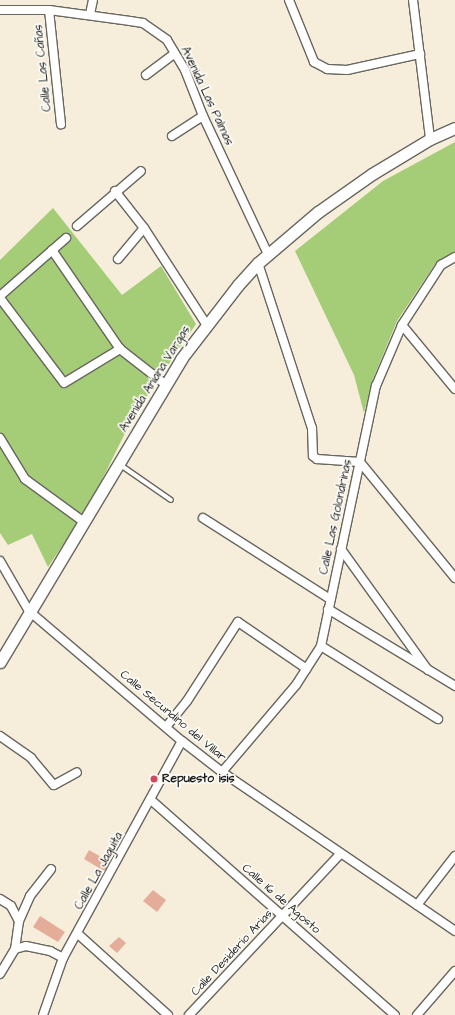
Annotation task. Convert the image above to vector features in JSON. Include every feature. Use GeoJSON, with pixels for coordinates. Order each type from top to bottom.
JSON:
{"type":"FeatureCollection","features":[{"type":"Feature","properties":{"kind":"main road","name":"Avenida Aniana Vargas"},"geometry":{"type":"LineString","coordinates":[[0,662],[29,611],[166,385],[206,324],[258,263],[318,212],[372,174],[430,139],[455,128]]}},
{"type":"Feature","properties":{"kind":"street"},"geometry":{"type":"LineString","coordinates":[[24,0],[25,9]]}},
{"type":"Feature","properties":{"kind":"street"},"geometry":{"type":"LineString","coordinates":[[90,14],[92,0]]}},
{"type":"Feature","properties":{"kind":"street"},"geometry":{"type":"LineString","coordinates":[[289,0],[314,62],[327,69],[347,70],[420,54]]}},
{"type":"Feature","properties":{"kind":"street"},"geometry":{"type":"LineString","coordinates":[[413,0],[430,139]]}},
{"type":"Feature","properties":{"kind":"street","name":"Avenida Las Palmas"},"geometry":{"type":"LineString","coordinates":[[0,10],[49,10],[90,14],[143,24],[155,30],[175,53],[268,254]]}},
{"type":"Feature","properties":{"kind":"street","name":"Calle Las Cañas"},"geometry":{"type":"LineString","coordinates":[[49,10],[61,124]]}},
{"type":"Feature","properties":{"kind":"street"},"geometry":{"type":"LineString","coordinates":[[146,75],[175,53]]}},
{"type":"Feature","properties":{"kind":"street"},"geometry":{"type":"LineString","coordinates":[[172,136],[203,116]]}},
{"type":"Feature","properties":{"kind":"street"},"geometry":{"type":"LineString","coordinates":[[77,226],[115,191],[141,172]]}},
{"type":"Feature","properties":{"kind":"street"},"geometry":{"type":"LineString","coordinates":[[115,191],[144,228],[206,324]]}},
{"type":"Feature","properties":{"kind":"street"},"geometry":{"type":"LineString","coordinates":[[118,259],[144,228]]}},
{"type":"Feature","properties":{"kind":"street"},"geometry":{"type":"LineString","coordinates":[[66,238],[0,297],[64,383],[120,349]]}},
{"type":"Feature","properties":{"kind":"street"},"geometry":{"type":"LineString","coordinates":[[52,250],[120,349],[166,385]]}},
{"type":"Feature","properties":{"kind":"street","name":"Calle Las Golondrinas"},"geometry":{"type":"LineString","coordinates":[[222,772],[307,669],[321,646],[376,386],[402,325],[441,266],[455,258]]}},
{"type":"Feature","properties":{"kind":"street"},"geometry":{"type":"LineString","coordinates":[[258,263],[312,428],[313,456],[317,459],[360,462],[455,578]]}},
{"type":"Feature","properties":{"kind":"street"},"geometry":{"type":"LineString","coordinates":[[402,325],[455,389]]}},
{"type":"Feature","properties":{"kind":"street"},"geometry":{"type":"LineString","coordinates":[[0,438],[25,479],[84,522]]}},
{"type":"Feature","properties":{"kind":"street"},"geometry":{"type":"LineString","coordinates":[[203,518],[330,599]]}},
{"type":"Feature","properties":{"kind":"street"},"geometry":{"type":"LineString","coordinates":[[341,549],[428,670]]}},
{"type":"Feature","properties":{"kind":"street","name":"Calle Secundino del Villar"},"geometry":{"type":"LineString","coordinates":[[0,561],[29,611],[166,728],[222,772],[340,854],[455,931]]}},
{"type":"Feature","properties":{"kind":"street"},"geometry":{"type":"LineString","coordinates":[[328,609],[455,686]]}},
{"type":"Feature","properties":{"kind":"street"},"geometry":{"type":"LineString","coordinates":[[166,728],[187,701],[238,622],[307,669]]}},
{"type":"Feature","properties":{"kind":"street"},"geometry":{"type":"LineString","coordinates":[[321,646],[438,719]]}},
{"type":"Feature","properties":{"kind":"street"},"geometry":{"type":"LineString","coordinates":[[0,736],[31,758],[54,784],[77,772]]}},
{"type":"Feature","properties":{"kind":"street","name":"Calle La Jaguita"},"geometry":{"type":"LineString","coordinates":[[43,1015],[63,958],[78,934],[182,741]]}},
{"type":"Feature","properties":{"kind":"street","name":"Calle 16 de Agosto"},"geometry":{"type":"LineString","coordinates":[[151,800],[395,1015]]}},
{"type":"Feature","properties":{"kind":"street","name":"Calle Desiderio Arias"},"geometry":{"type":"LineString","coordinates":[[189,1015],[283,917],[340,854]]}},
{"type":"Feature","properties":{"kind":"street"},"geometry":{"type":"LineString","coordinates":[[416,905],[455,856]]}},
{"type":"Feature","properties":{"kind":"street"},"geometry":{"type":"LineString","coordinates":[[0,974],[15,949],[19,921],[30,896],[51,869]]}},
{"type":"Feature","properties":{"kind":"street"},"geometry":{"type":"LineString","coordinates":[[0,899],[11,906],[19,921]]}},
{"type":"Feature","properties":{"kind":"street"},"geometry":{"type":"LineString","coordinates":[[78,934],[168,1015]]}},
{"type":"Feature","properties":{"kind":"street"},"geometry":{"type":"LineString","coordinates":[[15,949],[26,946],[40,948],[63,958]]}},
{"type":"Feature","properties":{"kind":"street"},"geometry":{"type":"LineString","coordinates":[[417,1015],[455,971]]}},
{"type":"Feature","properties":{"kind":"lane"},"geometry":{"type":"LineString","coordinates":[[118,464],[171,500]]}},
{"type":"Feature","properties":{"kind":"green space"},"geometry":{"type":"Polygon","coordinates":[[[455,142],[455,254],[435,264],[397,321],[373,379],[364,413],[354,375],[295,251],[383,181],[455,142]]]}},
{"type":"Feature","properties":{"kind":"green space"},"geometry":{"type":"Polygon","coordinates":[[[53,208],[122,295],[161,266],[196,324],[134,415],[88,508],[48,567],[32,534],[8,545],[0,533],[0,260],[53,208]]]}},
{"type":"Feature","properties":{"kind":"building"},"geometry":{"type":"Polygon","coordinates":[[[89,850],[110,862],[104,871],[84,859],[89,850]]]}},
{"type":"Feature","properties":{"kind":"building"},"geometry":{"type":"Polygon","coordinates":[[[153,890],[166,900],[157,912],[143,901],[153,890]]]}},
{"type":"Feature","properties":{"kind":"building"},"geometry":{"type":"Polygon","coordinates":[[[40,916],[65,932],[58,942],[33,927],[40,916]]]}},
{"type":"Feature","properties":{"kind":"building"},"geometry":{"type":"Polygon","coordinates":[[[119,937],[126,943],[117,953],[109,946],[119,937]]]}},
{"type":"Feature","properties":{"kind":"place","name":"Repuesto isis"},"geometry":{"type":"Point","coordinates":[154,779]}}]}
